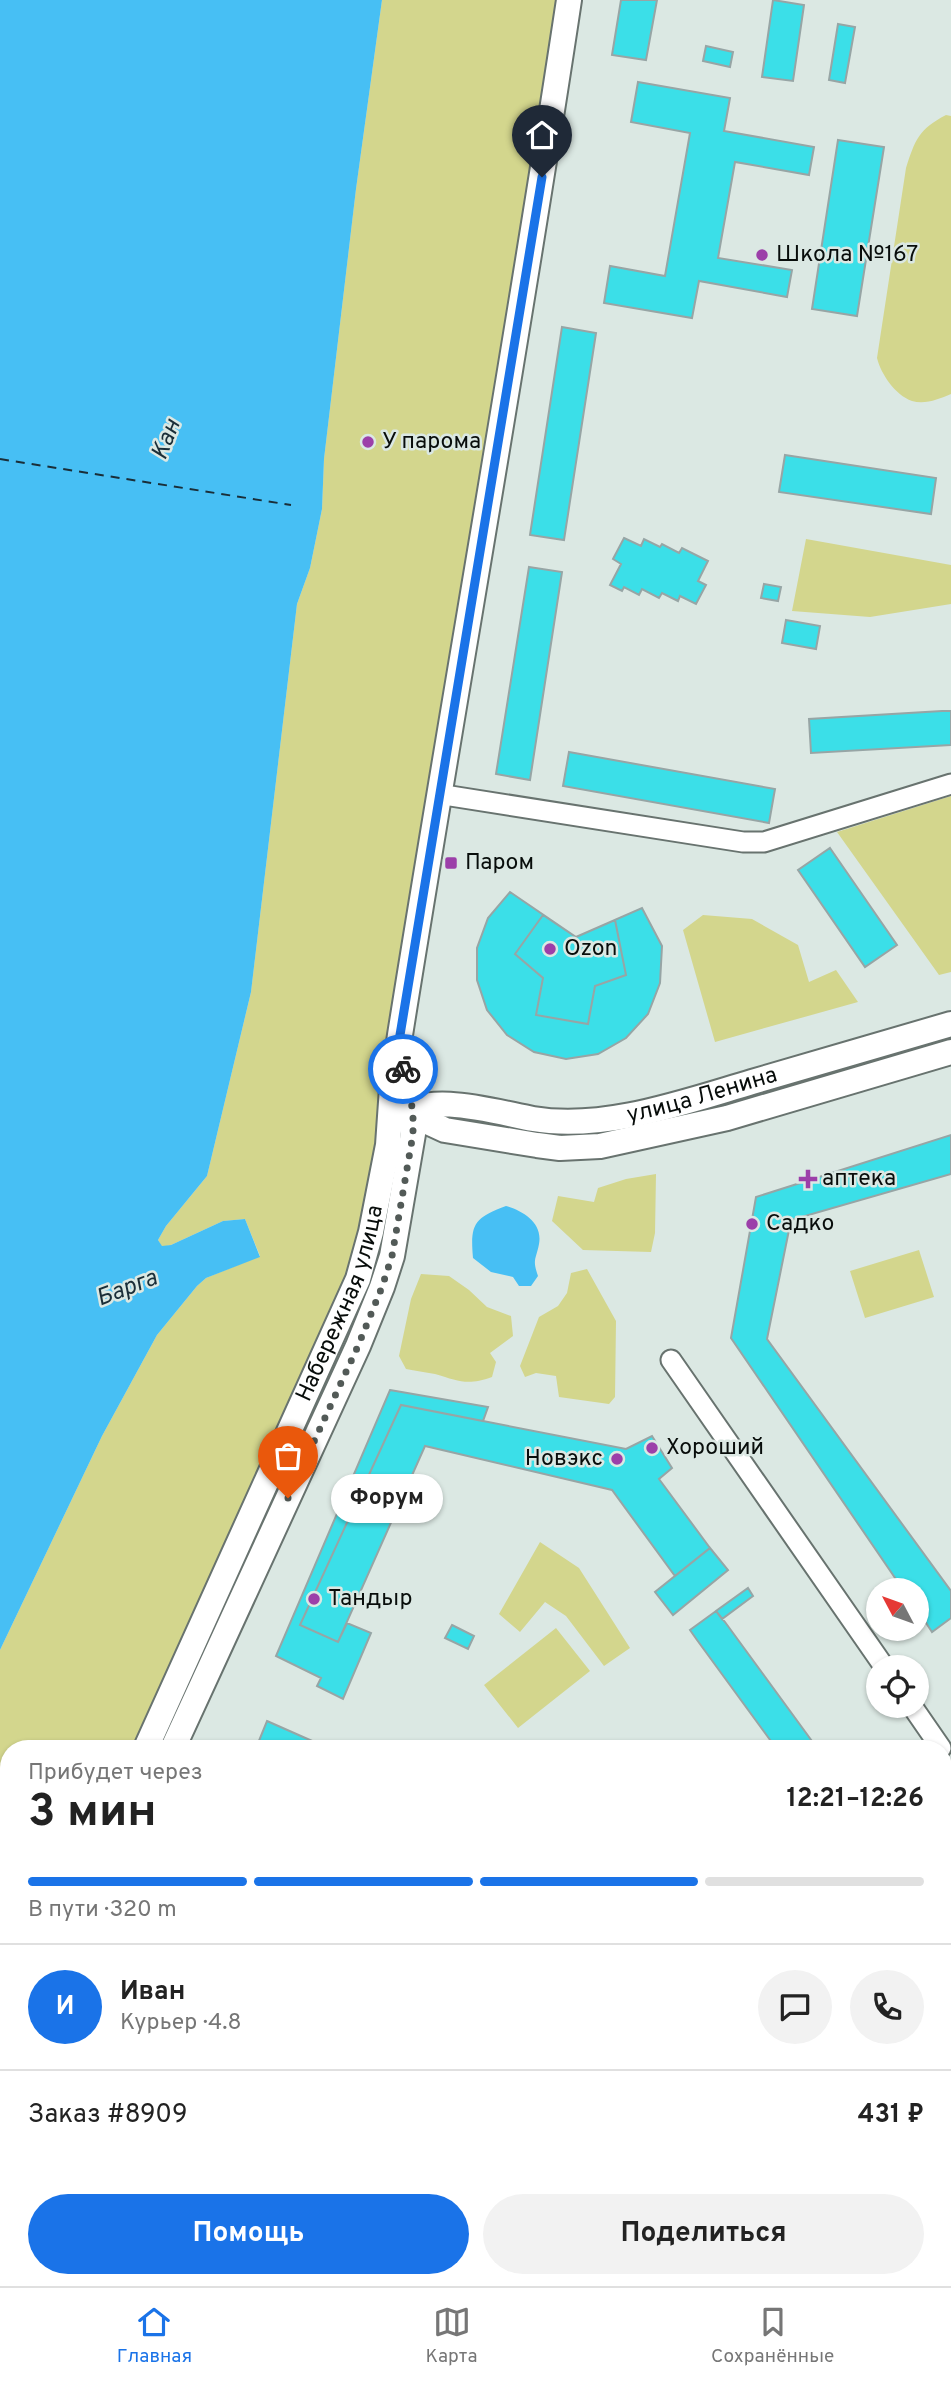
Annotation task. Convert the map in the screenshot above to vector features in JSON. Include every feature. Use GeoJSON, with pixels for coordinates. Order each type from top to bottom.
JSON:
{"type":"FeatureCollection","features":[{"type":"Feature","properties":{"kind":"main road","name":"Набережная улица"},"geometry":{"type":"LineString","coordinates":[[176,1740],[206,1646],[358,1279],[371,1232],[388,1146],[400,1035],[438,794],[485,529],[569,0]]}},
{"type":"Feature","properties":{"kind":"main road","name":"улица Ленина"},"geometry":{"type":"LineString","coordinates":[[951,1024],[720,1091],[596,1121],[542,1120],[448,1104],[425,1104],[412,1110],[431,1125],[445,1130],[560,1148],[600,1146],[727,1118],[951,1052]]}},
{"type":"Feature","properties":{"kind":"main road","name":"Набережная улица"},"geometry":{"type":"LineString","coordinates":[[151,1740],[206,1646],[352,1359],[382,1287],[396,1238],[413,1134],[410,1090],[397,1066]]}},
{"type":"Feature","properties":{"kind":"main road","name":"улица Ленина"},"geometry":{"type":"LineString","coordinates":[[397,1066],[425,1094],[448,1104]]}},
{"type":"Feature","properties":{"kind":"main road"},"geometry":{"type":"LineString","coordinates":[[388,1146],[397,1122],[412,1110]]}},
{"type":"Feature","properties":{"kind":"main road","name":"улица Ленина"},"geometry":{"type":"LineString","coordinates":[[407,1179],[426,1149],[440,1140],[456,1135],[474,1134]]}},
{"type":"Feature","properties":{"kind":"street"},"geometry":{"type":"LineString","coordinates":[[438,794],[743,842],[764,842],[951,784]]}},
{"type":"Feature","properties":{"kind":"street"},"geometry":{"type":"LineString","coordinates":[[671,1360],[876,1655]]}},
{"type":"Feature","properties":{"kind":"street"},"geometry":{"type":"LineString","coordinates":[[920,1718],[935,1740]]}},
{"type":"Feature","properties":{"kind":"green space"},"geometry":{"type":"Polygon","coordinates":[[[382,0],[557,0],[416,877],[384,1110],[354,1266],[141,1740],[0,1740],[0,1650],[102,1436],[157,1335],[197,1286],[206,1278],[260,1256],[245,1219],[223,1221],[171,1245],[162,1247],[158,1240],[166,1226],[207,1176],[251,992],[297,604],[310,568],[322,509],[324,459],[356,189],[382,0]]]}},
{"type":"Feature","properties":{"kind":"green space"},"geometry":{"type":"Polygon","coordinates":[[[946,115],[951,116],[951,394],[932,401],[917,402],[906,398],[895,389],[885,377],[877,358],[906,168],[919,136],[946,115]]]}},
{"type":"Feature","properties":{"kind":"green space"},"geometry":{"type":"Polygon","coordinates":[[[806,539],[951,565],[951,604],[870,617],[792,611],[806,539]]]}},
{"type":"Feature","properties":{"kind":"green space"},"geometry":{"type":"Polygon","coordinates":[[[951,796],[951,972],[939,975],[837,832],[951,796]]]}},
{"type":"Feature","properties":{"kind":"green space"},"geometry":{"type":"Polygon","coordinates":[[[703,915],[752,919],[798,945],[809,982],[836,970],[858,1002],[715,1042],[683,930],[703,915]]]}},
{"type":"Feature","properties":{"kind":"green space"},"geometry":{"type":"Polygon","coordinates":[[[656,1174],[655,1233],[651,1252],[583,1250],[552,1221],[558,1196],[594,1202],[598,1188],[626,1179],[656,1174]]]}},
{"type":"Feature","properties":{"kind":"green space"},"geometry":{"type":"Polygon","coordinates":[[[919,1250],[934,1297],[865,1318],[850,1271],[919,1250]]]}},
{"type":"Feature","properties":{"kind":"green space"},"geometry":{"type":"Polygon","coordinates":[[[587,1269],[616,1321],[615,1397],[609,1404],[559,1397],[556,1376],[536,1373],[525,1377],[520,1366],[539,1317],[558,1306],[567,1293],[571,1273],[587,1269]]]}},
{"type":"Feature","properties":{"kind":"green space"},"geometry":{"type":"Polygon","coordinates":[[[421,1274],[449,1276],[487,1307],[511,1316],[513,1336],[490,1353],[496,1362],[492,1377],[463,1382],[406,1369],[399,1356],[411,1299],[421,1274]]]}},
{"type":"Feature","properties":{"kind":"green space"},"geometry":{"type":"Polygon","coordinates":[[[540,1542],[579,1568],[630,1648],[604,1666],[566,1616],[545,1602],[520,1632],[499,1614],[540,1542]]]}},
{"type":"Feature","properties":{"kind":"green space"},"geometry":{"type":"Polygon","coordinates":[[[556,1628],[590,1671],[518,1728],[484,1685],[556,1628]]]}},
{"type":"Feature","properties":{"kind":"water"},"geometry":{"type":"Polygon","coordinates":[[[0,0],[382,0],[356,189],[324,459],[322,509],[310,568],[297,604],[251,992],[207,1176],[166,1226],[158,1240],[162,1246],[171,1245],[223,1221],[245,1219],[260,1257],[206,1278],[157,1335],[102,1436],[0,1650],[0,0]]]}},
{"type":"Feature","properties":{"kind":"water"},"geometry":{"type":"Polygon","coordinates":[[[506,1206],[525,1215],[538,1230],[539,1244],[535,1263],[538,1276],[531,1286],[519,1286],[513,1277],[491,1272],[473,1258],[472,1237],[476,1224],[487,1214],[506,1206]]]}},
{"type":"Feature","properties":{"kind":"building"},"geometry":{"type":"Polygon","coordinates":[[[621,0],[657,0],[646,60],[612,55],[621,0]]]}},
{"type":"Feature","properties":{"kind":"building"},"geometry":{"type":"Polygon","coordinates":[[[773,0],[804,5],[793,81],[762,77],[773,0]]]}},
{"type":"Feature","properties":{"kind":"building"},"geometry":{"type":"Polygon","coordinates":[[[838,24],[855,27],[845,83],[829,80],[838,24]]]}},
{"type":"Feature","properties":{"kind":"building"},"geometry":{"type":"Polygon","coordinates":[[[706,46],[733,52],[730,67],[703,61],[706,46]]]}},
{"type":"Feature","properties":{"kind":"building"},"geometry":{"type":"Polygon","coordinates":[[[638,82],[730,98],[724,131],[814,147],[809,175],[735,162],[718,258],[792,270],[787,297],[699,281],[692,318],[604,303],[610,266],[665,276],[690,133],[631,122],[638,82]]]}},
{"type":"Feature","properties":{"kind":"building"},"geometry":{"type":"Polygon","coordinates":[[[838,140],[884,147],[857,316],[812,309],[838,140]]]}},
{"type":"Feature","properties":{"kind":"building"},"geometry":{"type":"Polygon","coordinates":[[[562,327],[596,333],[564,540],[530,535],[562,327]]]}},
{"type":"Feature","properties":{"kind":"building"},"geometry":{"type":"Polygon","coordinates":[[[785,455],[936,478],[931,514],[779,492],[785,455]]]}},
{"type":"Feature","properties":{"kind":"building"},"geometry":{"type":"Polygon","coordinates":[[[624,538],[641,546],[644,539],[679,553],[682,548],[708,561],[698,581],[706,585],[696,604],[680,596],[678,601],[662,593],[659,598],[642,589],[639,595],[624,587],[622,591],[610,585],[621,564],[613,559],[624,538]]]}},
{"type":"Feature","properties":{"kind":"building"},"geometry":{"type":"Polygon","coordinates":[[[529,567],[562,572],[530,780],[496,774],[529,567]]]}},
{"type":"Feature","properties":{"kind":"building"},"geometry":{"type":"Polygon","coordinates":[[[764,584],[781,587],[778,601],[761,598],[764,584]]]}},
{"type":"Feature","properties":{"kind":"building"},"geometry":{"type":"Polygon","coordinates":[[[786,620],[820,626],[816,649],[782,643],[786,620]]]}},
{"type":"Feature","properties":{"kind":"building"},"geometry":{"type":"Polygon","coordinates":[[[951,711],[951,745],[811,753],[809,719],[951,711]]]}},
{"type":"Feature","properties":{"kind":"building"},"geometry":{"type":"Polygon","coordinates":[[[569,752],[775,789],[769,823],[563,786],[569,752]]]}},
{"type":"Feature","properties":{"kind":"building"},"geometry":{"type":"Polygon","coordinates":[[[830,848],[897,945],[865,967],[798,870],[830,848]]]}},
{"type":"Feature","properties":{"kind":"building"},"geometry":{"type":"Polygon","coordinates":[[[510,892],[576,937],[642,908],[662,946],[660,983],[648,1014],[626,1038],[598,1054],[566,1059],[534,1052],[507,1035],[487,1010],[477,980],[477,948],[488,918],[510,892]]]}},
{"type":"Feature","properties":{"kind":"building"},"geometry":{"type":"Polygon","coordinates":[[[543,915],[576,937],[615,920],[626,975],[595,986],[588,1024],[536,1015],[543,978],[515,954],[543,915]]]}},
{"type":"Feature","properties":{"kind":"building"},"geometry":{"type":"Polygon","coordinates":[[[951,1135],[951,1174],[791,1220],[767,1339],[951,1591],[951,1618],[932,1632],[929,1627],[929,1578],[895,1578],[731,1338],[756,1197],[951,1135]]]}},
{"type":"Feature","properties":{"kind":"building"},"geometry":{"type":"Polygon","coordinates":[[[390,1390],[488,1407],[483,1421],[401,1405],[300,1625],[338,1642],[347,1623],[371,1633],[343,1699],[317,1686],[321,1678],[276,1656],[390,1390]]]}},
{"type":"Feature","properties":{"kind":"building"},"geometry":{"type":"Polygon","coordinates":[[[401,1405],[626,1449],[652,1436],[672,1468],[659,1479],[710,1548],[675,1576],[612,1490],[425,1446],[338,1642],[300,1625],[401,1405]]]}},
{"type":"Feature","properties":{"kind":"building"},"geometry":{"type":"Polygon","coordinates":[[[710,1548],[728,1570],[673,1615],[655,1592],[710,1548]]]}},
{"type":"Feature","properties":{"kind":"building"},"geometry":{"type":"Polygon","coordinates":[[[748,1588],[753,1596],[722,1619],[716,1611],[748,1588]]]}},
{"type":"Feature","properties":{"kind":"building"},"geometry":{"type":"Polygon","coordinates":[[[716,1611],[811,1740],[770,1740],[690,1630],[716,1611]]]}},
{"type":"Feature","properties":{"kind":"building"},"geometry":{"type":"Polygon","coordinates":[[[452,1625],[474,1636],[468,1649],[445,1638],[452,1625]]]}},
{"type":"Feature","properties":{"kind":"building"},"geometry":{"type":"Polygon","coordinates":[[[267,1721],[310,1740],[259,1740],[267,1721]]]}},
{"type":"Feature","properties":{"kind":"ferry route"},"geometry":{"type":"LineString","coordinates":[[0,459],[291,505]]}},
{"type":"Feature","properties":{"kind":"way so far"},"geometry":{"type":"LineString","coordinates":[[288,1498],[358,1346],[392,1256],[413,1134],[410,1090],[403,1069]]}},
{"type":"Feature","properties":{"kind":"place","name":"Школа №167"},"geometry":{"type":"Point","coordinates":[762,255]}},
{"type":"Feature","properties":{"kind":"place","name":"У парома"},"geometry":{"type":"Point","coordinates":[368,442]}},
{"type":"Feature","properties":{"kind":"place","name":"Паром"},"geometry":{"type":"Point","coordinates":[451,863]}},
{"type":"Feature","properties":{"kind":"place","name":"Ozon"},"geometry":{"type":"Point","coordinates":[550,949]}},
{"type":"Feature","properties":{"kind":"place","name":"аптека"},"geometry":{"type":"Point","coordinates":[808,1179]}},
{"type":"Feature","properties":{"kind":"place","name":"Садко"},"geometry":{"type":"Point","coordinates":[752,1224]}},
{"type":"Feature","properties":{"kind":"place","name":"Хороший"},"geometry":{"type":"Point","coordinates":[652,1448]}},
{"type":"Feature","properties":{"kind":"place","name":"Новэкс"},"geometry":{"type":"Point","coordinates":[617,1459]}},
{"type":"Feature","properties":{"kind":"place","name":"Форум"},"geometry":{"type":"Point","coordinates":[288,1498]}},
{"type":"Feature","properties":{"kind":"place","name":"Тандыр"},"geometry":{"type":"Point","coordinates":[314,1599]}},
{"type":"Feature","properties":{"kind":"route"},"geometry":{"type":"LineString","coordinates":[[403,1069],[398,1049],[400,1035],[542,177]]}},
{"type":"Feature","properties":{"kind":"water label","name":"Кан"},"geometry":{"type":"Point","coordinates":[167,440]}},
{"type":"Feature","properties":{"kind":"water label","name":"Барга"},"geometry":{"type":"Point","coordinates":[127,1289]}}]}
